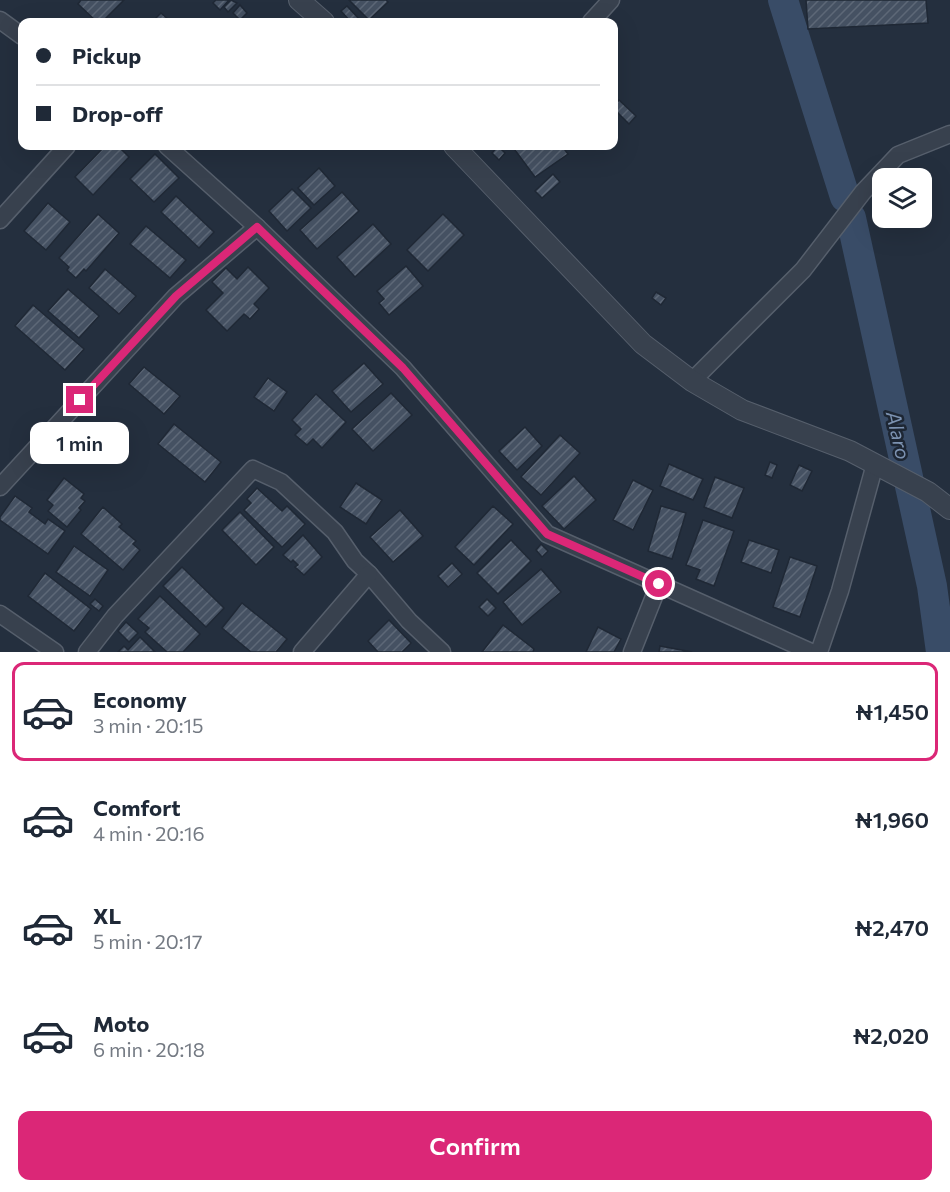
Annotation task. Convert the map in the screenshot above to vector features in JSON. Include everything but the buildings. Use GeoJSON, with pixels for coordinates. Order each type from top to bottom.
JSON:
{"type":"FeatureCollection","features":[{"type":"Feature","properties":{"kind":"street"},"geometry":{"type":"LineString","coordinates":[[299,0],[319,18]]}},
{"type":"Feature","properties":{"kind":"street"},"geometry":{"type":"LineString","coordinates":[[595,18],[611,0]]}},
{"type":"Feature","properties":{"kind":"street"},"geometry":{"type":"LineString","coordinates":[[0,20],[18,33]]}},
{"type":"Feature","properties":{"kind":"street"},"geometry":{"type":"LineString","coordinates":[[692,381],[803,270],[863,192],[898,156],[950,134]]}},
{"type":"Feature","properties":{"kind":"street"},"geometry":{"type":"LineString","coordinates":[[0,220],[63,150]]}},
{"type":"Feature","properties":{"kind":"street"},"geometry":{"type":"LineString","coordinates":[[171,150],[257,227],[403,368],[547,534],[811,652]]}},
{"type":"Feature","properties":{"kind":"street"},"geometry":{"type":"LineString","coordinates":[[463,150],[643,344],[692,381],[742,410],[850,451],[928,492],[950,509]]}},
{"type":"Feature","properties":{"kind":"street"},"geometry":{"type":"LineString","coordinates":[[0,487],[176,296],[257,227]]}},
{"type":"Feature","properties":{"kind":"street"},"geometry":{"type":"LineString","coordinates":[[819,652],[840,591],[875,464]]}},
{"type":"Feature","properties":{"kind":"street"},"geometry":{"type":"LineString","coordinates":[[87,652],[115,616],[253,469],[281,482],[334,532],[355,561],[409,621],[442,652]]}},
{"type":"Feature","properties":{"kind":"street"},"geometry":{"type":"LineString","coordinates":[[302,652],[369,574]]}},
{"type":"Feature","properties":{"kind":"street"},"geometry":{"type":"LineString","coordinates":[[632,652],[659,584]]}},
{"type":"Feature","properties":{"kind":"street"},"geometry":{"type":"LineString","coordinates":[[0,614],[55,652]]}},
{"type":"Feature","properties":{"kind":"waterway","name":"Alaro"},"geometry":{"type":"LineString","coordinates":[[783,0],[845,197]]}},
{"type":"Feature","properties":{"kind":"waterway","name":"Alaro"},"geometry":{"type":"LineString","coordinates":[[851,218],[932,586],[941,652]]}},
{"type":"Feature","properties":{"kind":"route"},"geometry":{"type":"LineString","coordinates":[[80,400],[176,296],[257,227],[403,368],[547,534],[659,584]]}}]}
